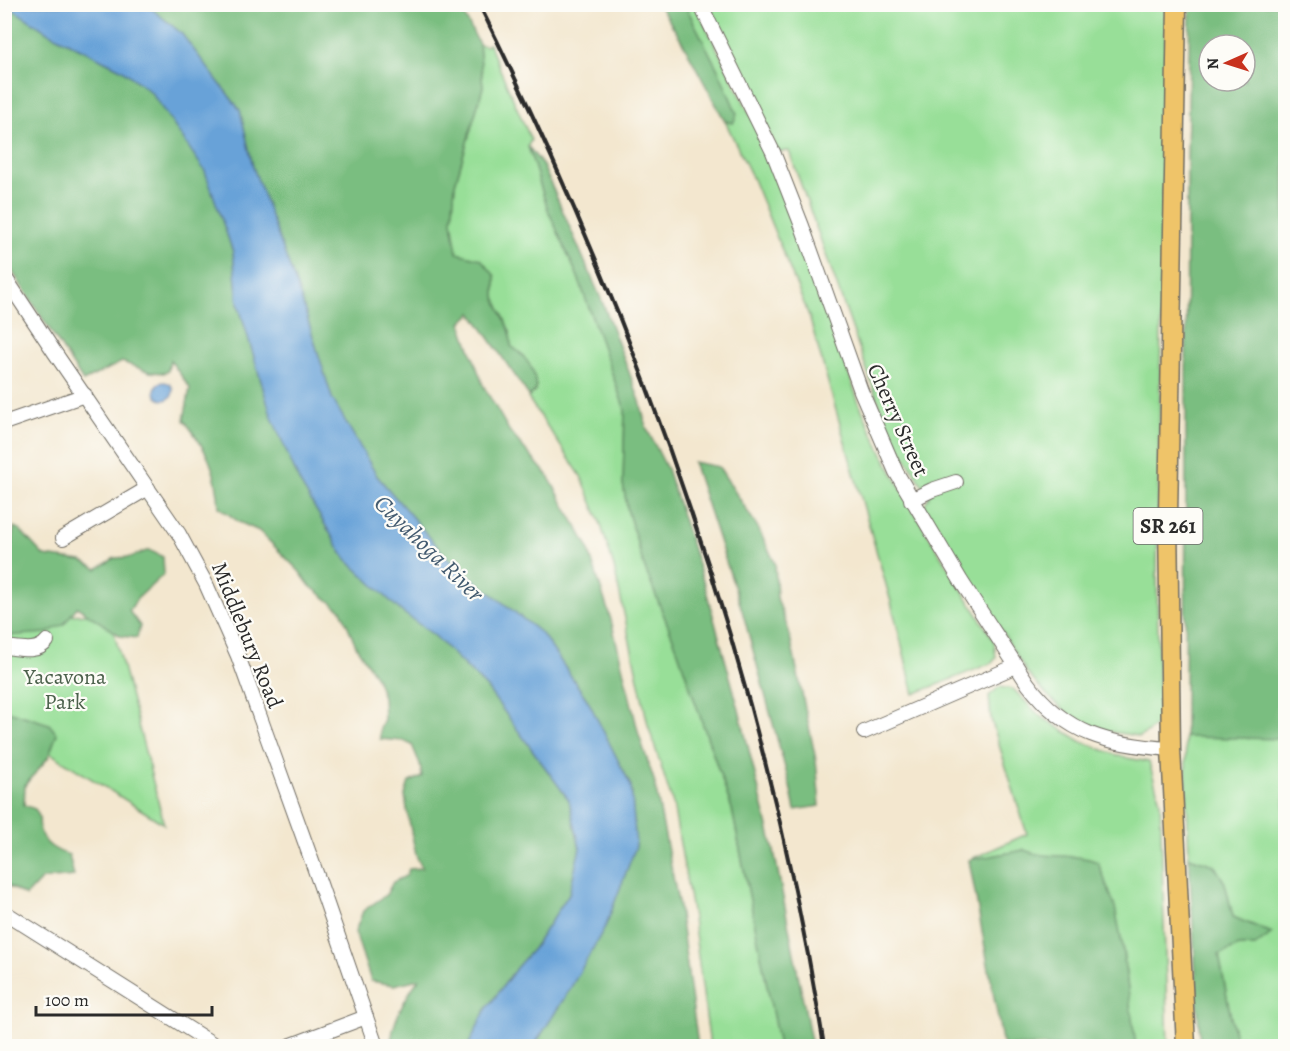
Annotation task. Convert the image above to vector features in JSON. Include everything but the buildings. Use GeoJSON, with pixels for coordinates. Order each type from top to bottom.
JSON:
{"type":"FeatureCollection","features":[{"type":"Feature","properties":{"kind":"main road","name":"SR 261"},"geometry":{"type":"LineString","coordinates":[[1177,4],[1168,516],[1171,749],[1186,1047]]}},
{"type":"Feature","properties":{"kind":"street","name":"Cherry Street"},"geometry":{"type":"LineString","coordinates":[[700,4],[773,152],[871,419],[911,500],[1016,666],[1047,707],[1074,728],[1098,738],[1171,749]]}},
{"type":"Feature","properties":{"kind":"street","name":"Middlebury Road"},"geometry":{"type":"LineString","coordinates":[[4,276],[54,353],[179,534],[206,584],[238,656],[376,1047]]}},
{"type":"Feature","properties":{"kind":"street"},"geometry":{"type":"LineString","coordinates":[[4,423],[85,395]]}},
{"type":"Feature","properties":{"kind":"street"},"geometry":{"type":"LineString","coordinates":[[911,500],[956,482]]}},
{"type":"Feature","properties":{"kind":"street"},"geometry":{"type":"LineString","coordinates":[[63,538],[148,488]]}},
{"type":"Feature","properties":{"kind":"street"},"geometry":{"type":"LineString","coordinates":[[4,646],[32,650],[43,646],[47,641]]}},
{"type":"Feature","properties":{"kind":"street"},"geometry":{"type":"LineString","coordinates":[[864,732],[1016,666]]}},
{"type":"Feature","properties":{"kind":"street"},"geometry":{"type":"LineString","coordinates":[[4,912],[216,1047]]}},
{"type":"Feature","properties":{"kind":"street"},"geometry":{"type":"LineString","coordinates":[[288,1047],[366,1017]]}},
{"type":"Feature","properties":{"kind":"green space"},"geometry":{"type":"Polygon","coordinates":[[[6,4],[49,33],[121,69],[151,92],[205,170],[233,252],[238,303],[271,415],[300,483],[345,558],[401,611],[435,636],[487,688],[569,800],[580,849],[569,894],[533,949],[485,1011],[468,1046],[391,1046],[393,1029],[400,1011],[419,979],[394,985],[371,981],[355,932],[363,911],[386,895],[393,882],[406,876],[409,869],[422,868],[416,855],[405,795],[409,782],[422,777],[420,764],[412,745],[404,741],[380,739],[380,728],[384,719],[383,697],[376,677],[357,648],[341,610],[310,586],[299,571],[259,531],[239,522],[219,507],[216,482],[209,460],[184,420],[190,388],[170,360],[168,371],[164,373],[150,372],[122,362],[83,381],[5,260],[6,4]]]}},
{"type":"Feature","properties":{"kind":"green space"},"geometry":{"type":"Polygon","coordinates":[[[147,5],[459,5],[479,44],[483,87],[455,184],[452,221],[457,253],[481,259],[495,276],[495,297],[510,332],[511,346],[530,365],[536,390],[529,396],[472,313],[461,323],[483,385],[510,432],[548,476],[587,545],[611,620],[639,735],[654,780],[679,907],[698,1046],[534,1046],[606,925],[636,846],[631,786],[588,701],[542,634],[448,559],[377,476],[332,398],[301,298],[253,167],[240,110],[181,33],[147,5]]]}},
{"type":"Feature","properties":{"kind":"green space"},"geometry":{"type":"Polygon","coordinates":[[[659,5],[685,5],[720,74],[737,114],[733,123],[725,121],[679,36],[659,5]]]}},
{"type":"Feature","properties":{"kind":"green space"},"geometry":{"type":"Polygon","coordinates":[[[685,5],[695,5],[752,118],[787,198],[859,403],[904,495],[994,641],[996,658],[992,663],[914,694],[891,602],[809,316],[753,179],[725,121],[733,123],[737,114],[720,74],[685,5]]]}},
{"type":"Feature","properties":{"kind":"green space"},"geometry":{"type":"Polygon","coordinates":[[[709,5],[1166,5],[1157,577],[1159,722],[1147,733],[1139,737],[1095,727],[1073,716],[1045,693],[1028,674],[924,506],[929,496],[888,429],[789,151],[778,152],[709,5]]]}},
{"type":"Feature","properties":{"kind":"green space"},"geometry":{"type":"Polygon","coordinates":[[[1190,5],[1285,5],[1285,739],[1185,737],[1187,159],[1190,5]]]}},
{"type":"Feature","properties":{"kind":"green space"},"geometry":{"type":"Polygon","coordinates":[[[479,44],[485,46],[489,44],[531,140],[528,146],[548,210],[578,277],[625,410],[623,484],[628,512],[644,566],[675,643],[732,809],[779,1046],[710,1046],[692,911],[673,804],[648,725],[614,567],[600,522],[581,476],[528,398],[536,390],[523,355],[511,346],[510,332],[495,297],[495,276],[457,253],[452,221],[455,184],[483,87],[479,44]]]}},
{"type":"Feature","properties":{"kind":"green space"},"geometry":{"type":"Polygon","coordinates":[[[528,146],[543,166],[602,301],[640,401],[646,427],[667,469],[706,590],[774,851],[812,1046],[779,1046],[732,809],[675,643],[644,566],[628,512],[623,484],[625,410],[578,277],[548,210],[528,146]]]}},
{"type":"Feature","properties":{"kind":"green space"},"geometry":{"type":"Polygon","coordinates":[[[693,462],[719,467],[757,526],[775,563],[777,598],[789,632],[816,760],[820,806],[795,810],[742,610],[693,462]]]}},
{"type":"Feature","properties":{"kind":"green space"},"geometry":{"type":"Polygon","coordinates":[[[14,527],[19,529],[44,556],[82,561],[97,569],[115,558],[131,557],[149,550],[163,557],[164,574],[137,599],[129,611],[140,626],[137,638],[121,636],[77,607],[64,624],[47,633],[5,636],[5,551],[12,544],[14,527]]]}},
{"type":"Feature","properties":{"kind":"green space","name":"Yacavona Park"},"geometry":{"type":"Polygon","coordinates":[[[109,613],[164,824],[5,725],[4,618],[109,613]]]}},
{"type":"Feature","properties":{"kind":"green space"},"geometry":{"type":"Polygon","coordinates":[[[999,687],[1013,689],[1040,716],[1082,742],[1122,757],[1149,762],[1160,801],[1168,1046],[1136,1046],[1122,945],[1106,887],[1024,850],[969,860],[1027,834],[991,719],[989,696],[999,687]]]}},
{"type":"Feature","properties":{"kind":"green space"},"geometry":{"type":"Polygon","coordinates":[[[5,710],[49,724],[57,734],[48,758],[25,785],[24,805],[37,812],[40,831],[48,844],[69,855],[74,876],[42,879],[26,896],[5,884],[5,710]]]}},
{"type":"Feature","properties":{"kind":"green space"},"geometry":{"type":"Polygon","coordinates":[[[1185,737],[1285,739],[1285,1046],[1239,1046],[1234,1034],[1219,955],[1239,946],[1255,946],[1272,933],[1233,917],[1225,883],[1214,865],[1189,857],[1185,737]]]}},
{"type":"Feature","properties":{"kind":"green space"},"geometry":{"type":"Polygon","coordinates":[[[1024,850],[1041,855],[1079,857],[1098,862],[1115,907],[1136,1046],[1003,1046],[969,860],[1024,850]]]}},
{"type":"Feature","properties":{"kind":"green space"},"geometry":{"type":"Polygon","coordinates":[[[1189,857],[1214,865],[1225,883],[1233,917],[1272,933],[1255,946],[1239,946],[1219,955],[1234,1034],[1239,1046],[1200,1046],[1189,857]]]}},
{"type":"Feature","properties":{"kind":"water","name":"Cuyahoga River"},"geometry":{"type":"Polygon","coordinates":[[[6,5],[147,5],[181,33],[240,110],[253,167],[301,298],[332,398],[377,476],[448,559],[542,634],[588,701],[631,786],[636,846],[606,925],[534,1046],[468,1046],[485,1011],[533,949],[569,894],[580,848],[569,800],[487,688],[435,636],[401,611],[345,558],[300,483],[271,415],[238,303],[233,252],[205,171],[151,92],[121,69],[49,33],[6,5]]]}},
{"type":"Feature","properties":{"kind":"water"},"geometry":{"type":"Polygon","coordinates":[[[164,382],[170,385],[173,391],[170,397],[164,400],[158,397],[155,391],[158,385],[164,382]]]}},
{"type":"Feature","properties":{"kind":"railway"},"geometry":{"type":"LineString","coordinates":[[479,4],[539,129],[594,255],[645,383],[691,512],[733,643],[769,776],[799,910],[824,1046]]}}]}
